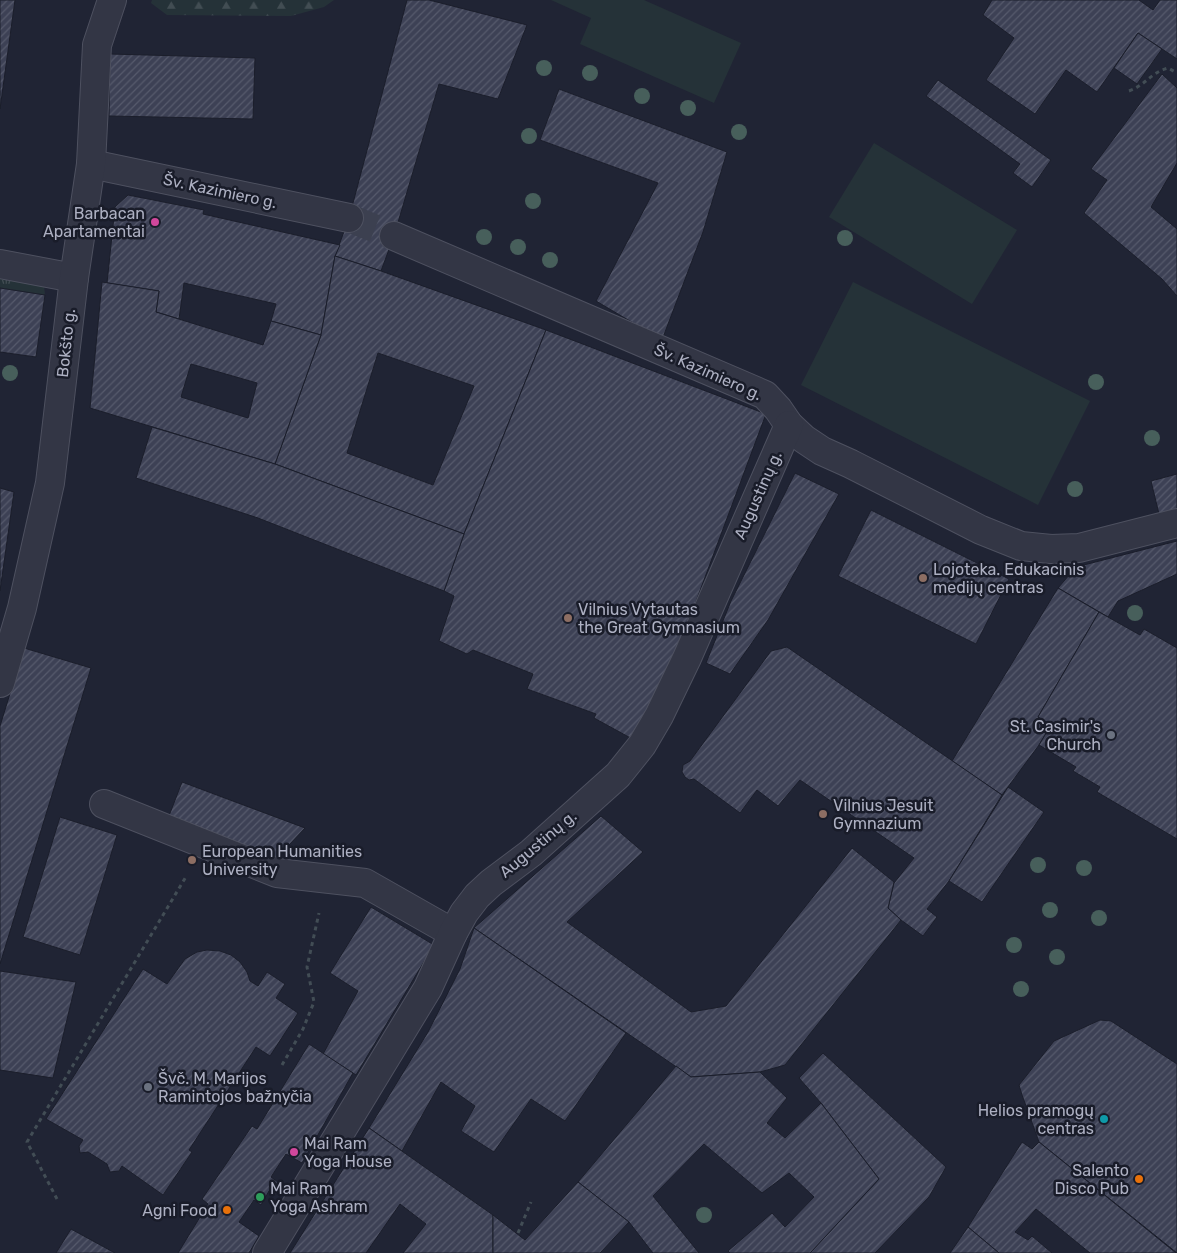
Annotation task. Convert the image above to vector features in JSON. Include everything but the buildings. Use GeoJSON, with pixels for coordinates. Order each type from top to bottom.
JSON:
{"type":"FeatureCollection","features":[{"type":"Feature","properties":{"kind":"street","name":"Bokšto g."},"geometry":{"type":"LineString","coordinates":[[0,683],[24,599],[50,484],[74,278],[91,164],[97,46],[112,0]]}},
{"type":"Feature","properties":{"kind":"street","name":"Šv. Kazimiero g."},"geometry":{"type":"LineString","coordinates":[[91,164],[349,218]]}},
{"type":"Feature","properties":{"kind":"street","name":"Šv. Kazimiero g."},"geometry":{"type":"LineString","coordinates":[[394,236],[765,395],[778,409],[789,426],[804,439],[822,450],[981,530],[1021,546],[1051,549],[1079,548],[1177,523]]}},
{"type":"Feature","properties":{"kind":"street"},"geometry":{"type":"LineString","coordinates":[[0,264],[74,278]]}},
{"type":"Feature","properties":{"kind":"street","name":"Augustinų g."},"geometry":{"type":"LineString","coordinates":[[267,1253],[428,988],[453,932],[464,913],[477,896],[491,883],[531,853],[618,775],[642,746],[687,658],[789,426]]}},
{"type":"Feature","properties":{"kind":"street"},"geometry":{"type":"LineString","coordinates":[[104,804],[277,873],[364,883],[453,932]]}},
{"type":"Feature","properties":{"kind":"path"},"geometry":{"type":"LineString","coordinates":[[1129,91],[1138,88],[1157,71],[1168,68],[1177,73]]}},
{"type":"Feature","properties":{"kind":"path"},"geometry":{"type":"LineString","coordinates":[[57,1199],[27,1142],[206,844]]}},
{"type":"Feature","properties":{"kind":"path"},"geometry":{"type":"LineString","coordinates":[[282,1065],[303,1029],[314,1002],[307,967],[327,879]]}},
{"type":"Feature","properties":{"kind":"path"},"geometry":{"type":"LineString","coordinates":[[518,1234],[531,1202]]}},
{"type":"Feature","properties":{"kind":"green space"},"geometry":{"type":"Polygon","coordinates":[[[152,0],[334,0],[324,7],[291,16],[167,15],[151,3],[152,0]]]}},
{"type":"Feature","properties":{"kind":"green space"},"geometry":{"type":"Polygon","coordinates":[[[551,0],[644,0],[741,43],[714,103],[580,44],[591,18],[551,0]]]}},
{"type":"Feature","properties":{"kind":"green space"},"geometry":{"type":"Polygon","coordinates":[[[874,143],[1017,230],[972,304],[829,217],[874,143]]]}},
{"type":"Feature","properties":{"kind":"green space"},"geometry":{"type":"Polygon","coordinates":[[[0,276],[44,286],[45,295],[0,288],[0,276]]]}},
{"type":"Feature","properties":{"kind":"green space"},"geometry":{"type":"Polygon","coordinates":[[[853,282],[1090,401],[1038,505],[801,385],[853,282]]]}},
{"type":"Feature","properties":{"kind":"tunnel"},"geometry":{"type":"LineString","coordinates":[[349,218],[394,236]]}},
{"type":"Feature","properties":{"kind":"place","name":"Barbacan Apartamentai"},"geometry":{"type":"Point","coordinates":[155,222]}},
{"type":"Feature","properties":{"kind":"place","name":"Lojoteka. Edukacinis medijų centras"},"geometry":{"type":"Point","coordinates":[923,578]}},
{"type":"Feature","properties":{"kind":"place","name":"Vilnius Vytautas the Great Gymnasium"},"geometry":{"type":"Point","coordinates":[568,618]}},
{"type":"Feature","properties":{"kind":"place","name":"St. Casimir's Church"},"geometry":{"type":"Point","coordinates":[1111,735]}},
{"type":"Feature","properties":{"kind":"place","name":"Vilnius Jesuit Gymnazium"},"geometry":{"type":"Point","coordinates":[823,814]}},
{"type":"Feature","properties":{"kind":"place","name":"European Humanities University"},"geometry":{"type":"Point","coordinates":[192,860]}},
{"type":"Feature","properties":{"kind":"place","name":"Švč. M. Marijos Ramintojos bažnyčia"},"geometry":{"type":"Point","coordinates":[148,1087]}},
{"type":"Feature","properties":{"kind":"place","name":"Helios pramogų centras"},"geometry":{"type":"Point","coordinates":[1104,1119]}},
{"type":"Feature","properties":{"kind":"place","name":"Mai Ram Yoga House"},"geometry":{"type":"Point","coordinates":[294,1152]}},
{"type":"Feature","properties":{"kind":"place","name":"Salento Disco Pub"},"geometry":{"type":"Point","coordinates":[1139,1179]}},
{"type":"Feature","properties":{"kind":"place","name":"Mai Ram Yoga Ashram"},"geometry":{"type":"Point","coordinates":[260,1197]}},
{"type":"Feature","properties":{"kind":"place","name":"Agni Food"},"geometry":{"type":"Point","coordinates":[227,1210]}}]}
